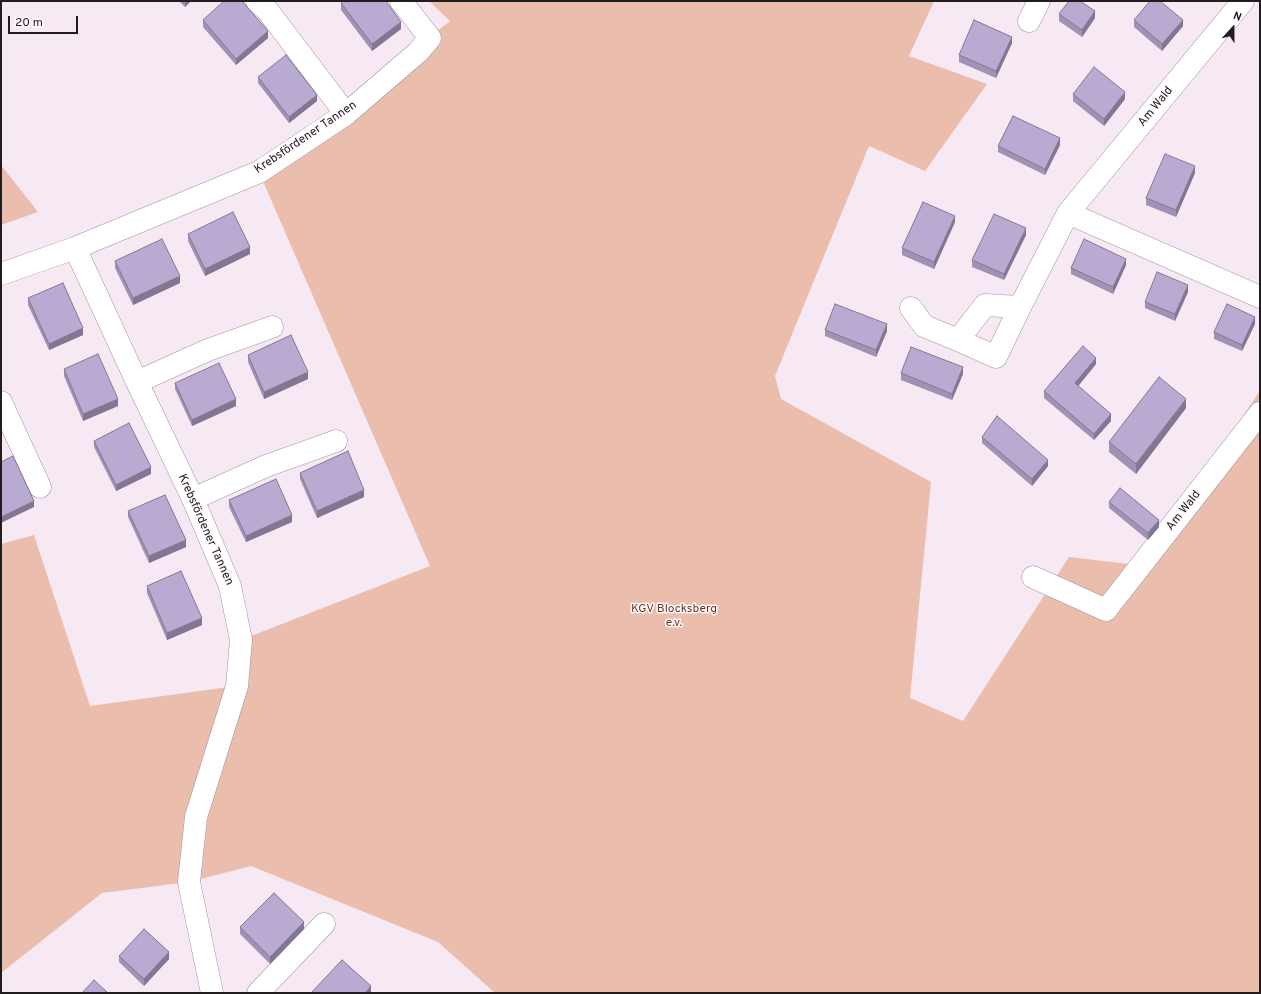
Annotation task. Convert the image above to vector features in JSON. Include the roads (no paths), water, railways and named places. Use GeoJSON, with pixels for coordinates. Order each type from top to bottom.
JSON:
{"type":"FeatureCollection","features":[{"type":"Feature","properties":{"kind":"street"},"geometry":{"type":"LineString","coordinates":[[257,1],[268,11],[346,114]]}},
{"type":"Feature","properties":{"kind":"street","name":"Krebsfördener Tannen"},"geometry":{"type":"LineString","coordinates":[[1,274],[75,248],[259,172],[346,114],[418,52],[430,38],[401,1]]}},
{"type":"Feature","properties":{"kind":"street"},"geometry":{"type":"LineString","coordinates":[[1029,21],[1039,1]]}},
{"type":"Feature","properties":{"kind":"street","name":"Am Wald"},"geometry":{"type":"LineString","coordinates":[[911,308],[924,326],[996,357],[1068,213],[1243,1]]}},
{"type":"Feature","properties":{"kind":"street"},"geometry":{"type":"LineString","coordinates":[[1068,213],[1260,297]]}},
{"type":"Feature","properties":{"kind":"street","name":"Krebsfördener Tannen"},"geometry":{"type":"LineString","coordinates":[[75,248],[193,499],[230,586],[241,640],[236,686],[196,817],[189,882],[212,993]]}},
{"type":"Feature","properties":{"kind":"street"},"geometry":{"type":"LineString","coordinates":[[958,340],[985,305],[1020,307]]}},
{"type":"Feature","properties":{"kind":"street"},"geometry":{"type":"LineString","coordinates":[[137,382],[208,350],[272,327]]}},
{"type":"Feature","properties":{"kind":"street"},"geometry":{"type":"LineString","coordinates":[[1,402],[40,487]]}},
{"type":"Feature","properties":{"kind":"street","name":"Am Wald"},"geometry":{"type":"LineString","coordinates":[[1033,577],[1106,610],[1260,413]]}},
{"type":"Feature","properties":{"kind":"street"},"geometry":{"type":"LineString","coordinates":[[193,499],[266,466],[336,441]]}},
{"type":"Feature","properties":{"kind":"street"},"geometry":{"type":"LineString","coordinates":[[258,993],[324,924]]}},
{"type":"Feature","properties":{"kind":"park label","name":"KGV Blocksberg e.v."},"geometry":{"type":"Point","coordinates":[674,617]}}]}
